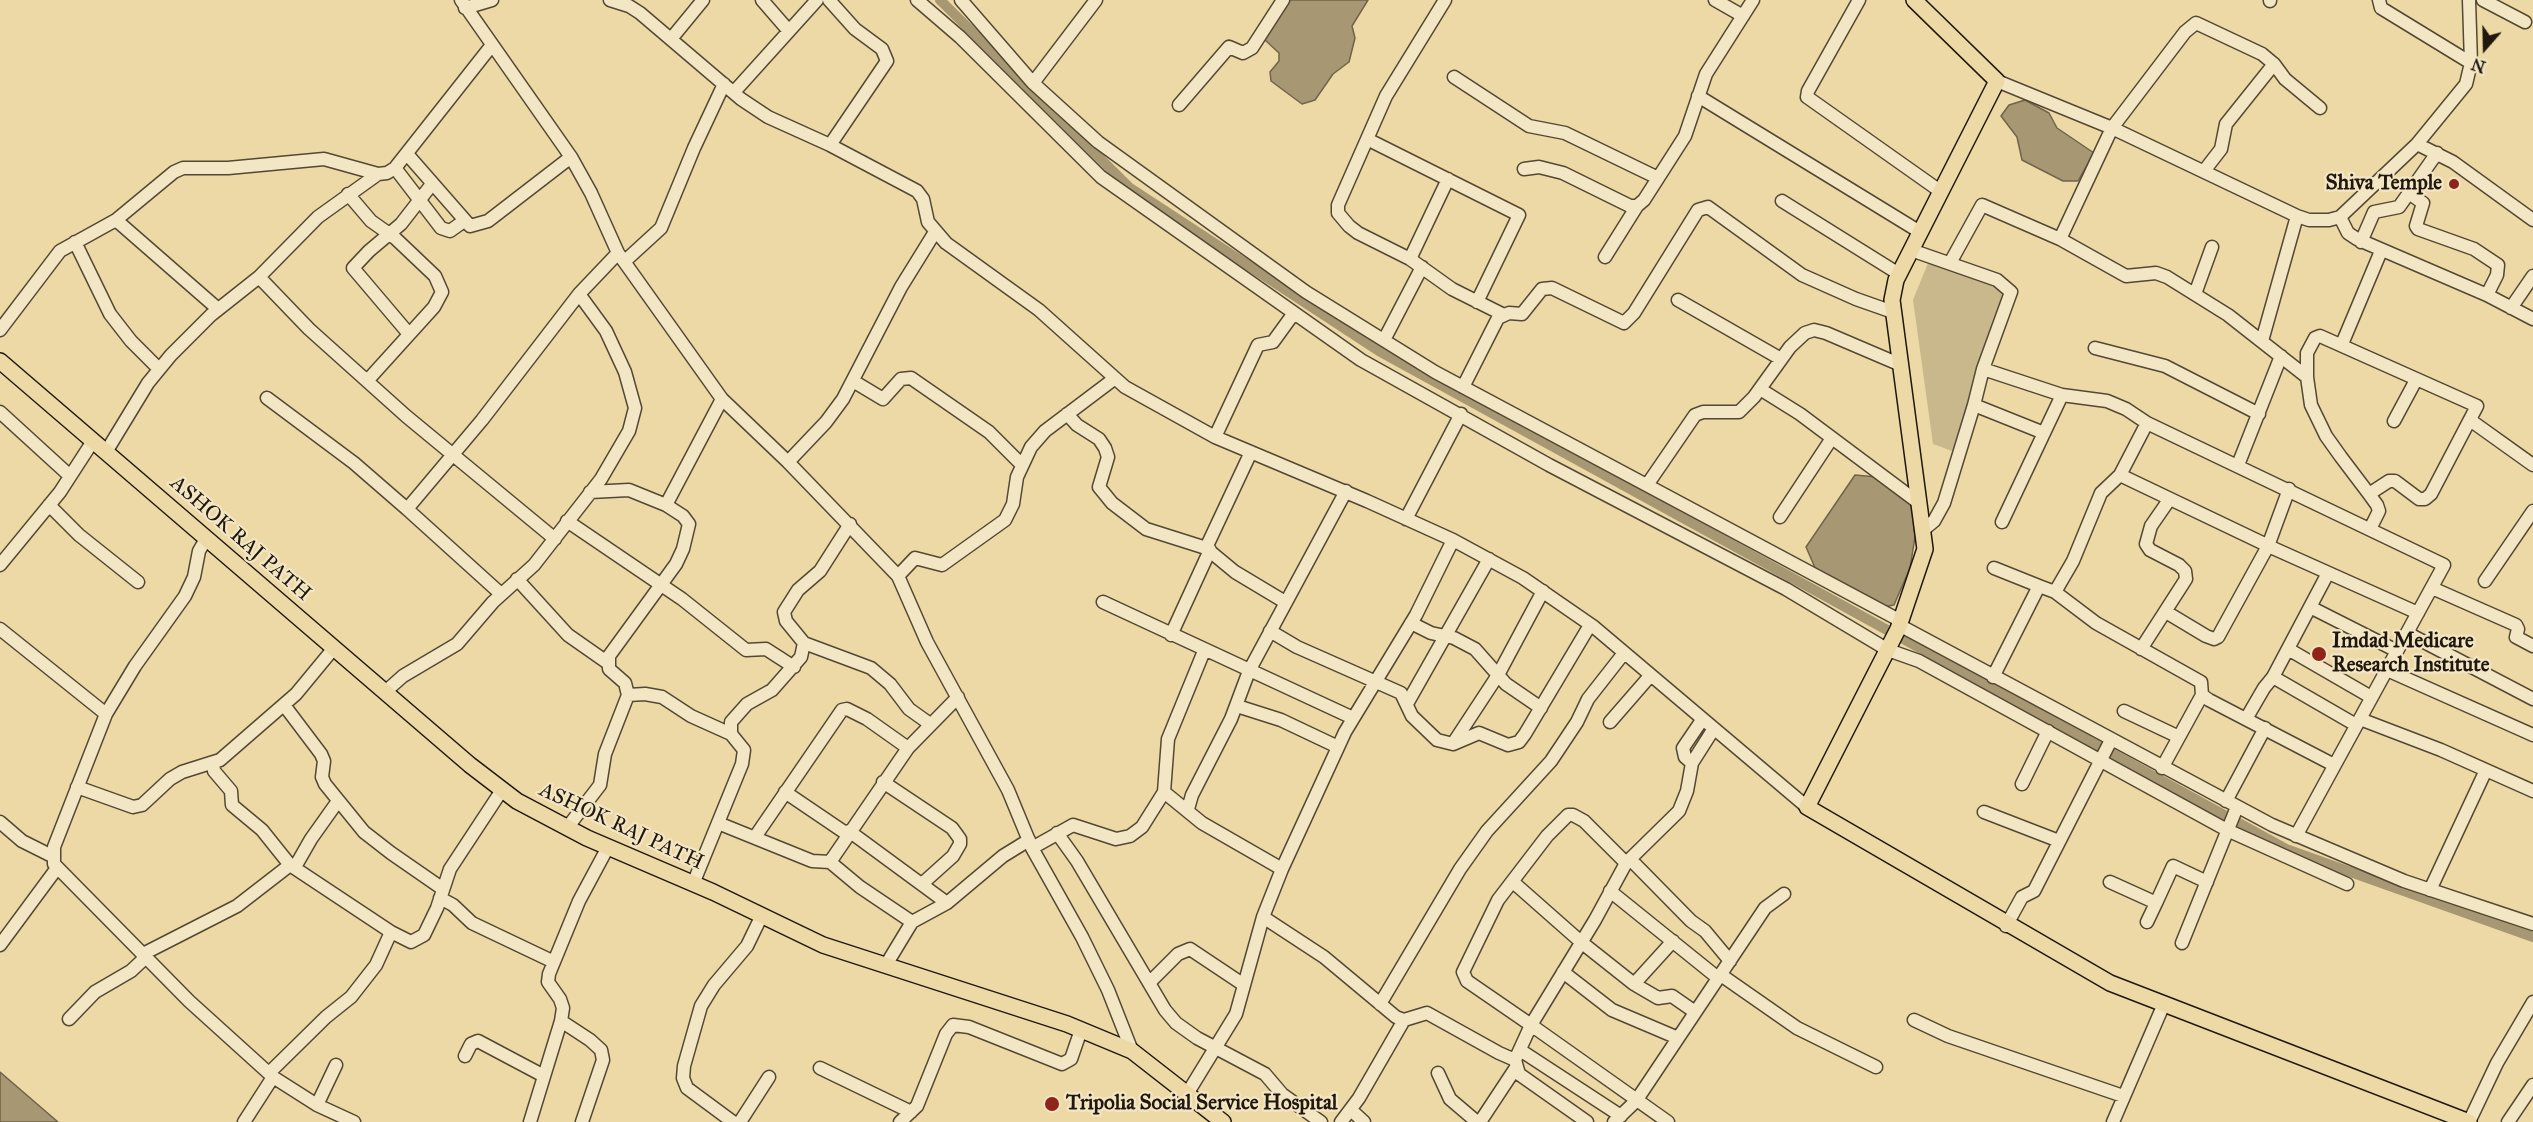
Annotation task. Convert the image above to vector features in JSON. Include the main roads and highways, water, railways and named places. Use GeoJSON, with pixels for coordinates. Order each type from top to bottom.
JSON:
{"type":"FeatureCollection","features":[{"type":"Feature","properties":{"kind":"main road"},"geometry":{"type":"LineString","coordinates":[[1914,0],[1997,81],[1899,274],[1892,300],[1925,549],[1889,648],[1807,807],[2006,926],[2102,980],[2163,1006],[2469,1122]]}},
{"type":"Feature","properties":{"kind":"main road","name":"ASHOK RAJ PATH"},"geometry":{"type":"LineString","coordinates":[[0,362],[385,692],[517,801],[567,828],[824,945],[1081,1030],[1132,1051],[1187,1094],[1208,1117],[1223,1122]]}},
{"type":"Feature","properties":{"kind":"waterway"},"geometry":{"type":"LineString","coordinates":[[940,0],[1130,188],[1379,351],[2286,849],[2533,937]]}},
{"type":"Feature","properties":{"kind":"place","name":"Shiva Temple"},"geometry":{"type":"Point","coordinates":[2454,184]}},
{"type":"Feature","properties":{"kind":"place","name":"Imdad Medicare Research Institute"},"geometry":{"type":"Point","coordinates":[2319,654]}},
{"type":"Feature","properties":{"kind":"place","name":"Tripolia Social Service Hospital"},"geometry":{"type":"Point","coordinates":[1052,1104]}}]}
